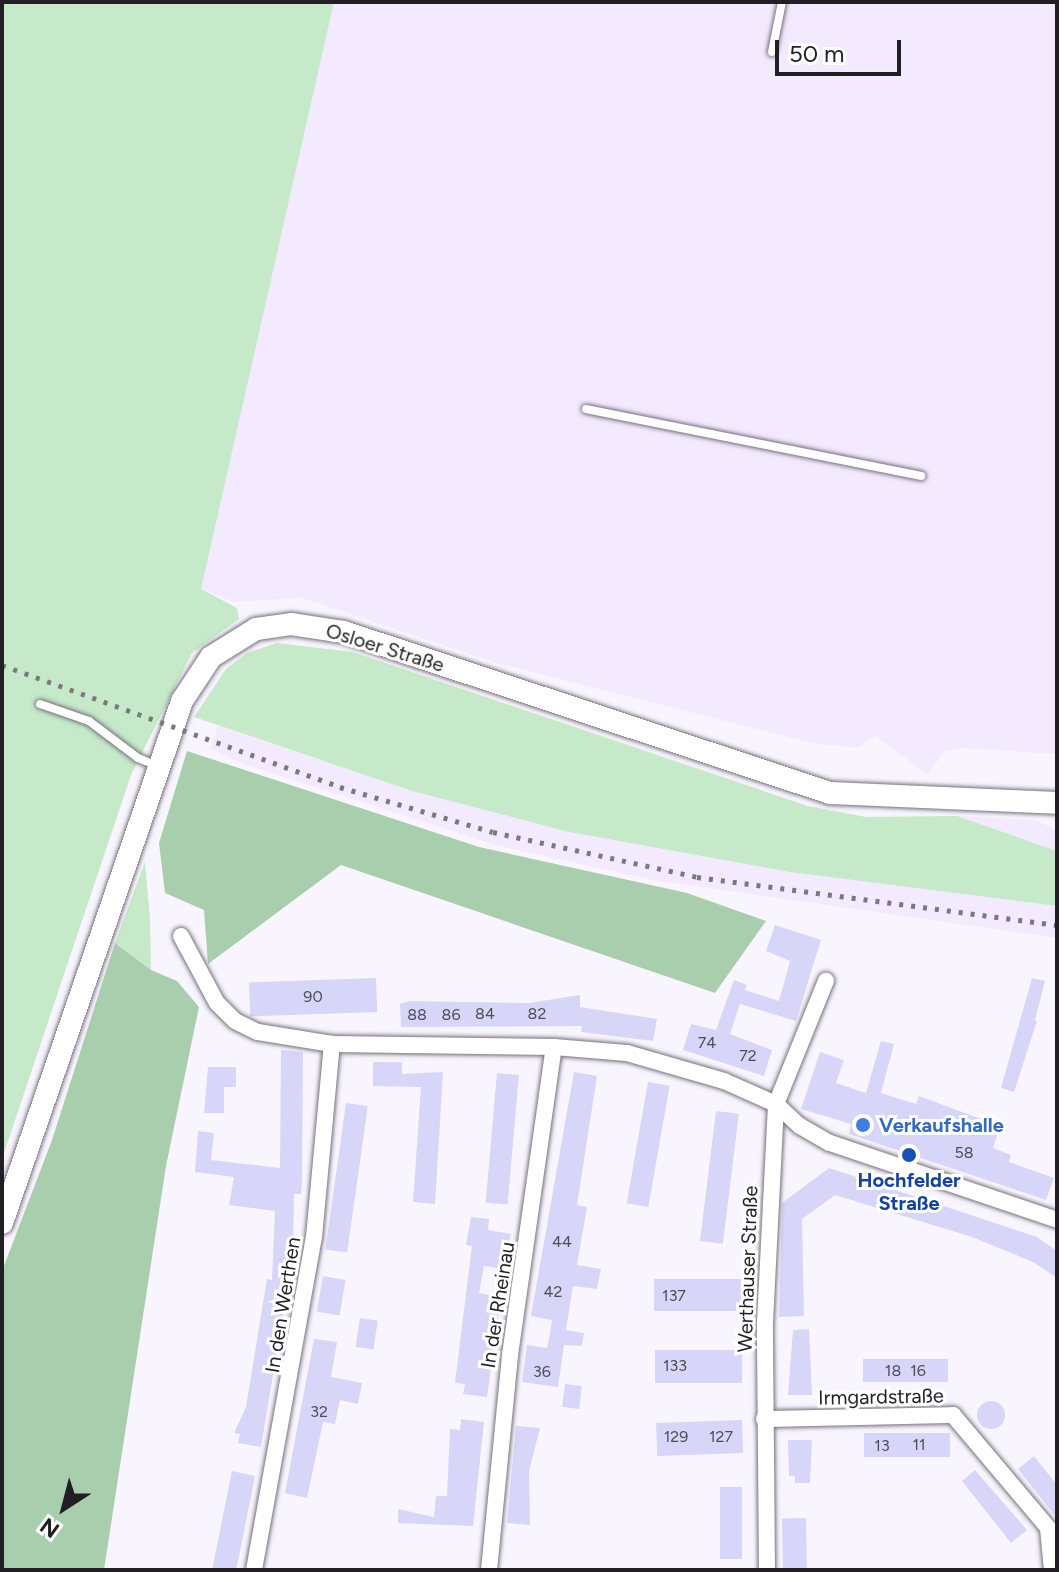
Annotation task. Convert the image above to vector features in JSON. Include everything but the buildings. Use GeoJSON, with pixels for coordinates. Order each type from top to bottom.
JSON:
{"type":"FeatureCollection","features":[{"type":"Feature","properties":{"kind":"main road","name":"Osloer Straße"},"geometry":{"type":"LineString","coordinates":[[2,1223],[182,701],[211,657],[256,629],[306,624],[377,643],[783,780],[848,796],[975,797],[1057,803]]}},
{"type":"Feature","properties":{"kind":"street"},"geometry":{"type":"LineString","coordinates":[[181,936],[217,1003],[235,1021],[258,1032],[332,1044],[554,1047],[627,1053],[724,1081],[776,1104],[800,1126],[830,1143],[1057,1220]]}},
{"type":"Feature","properties":{"kind":"street","name":"Werthauser Straße"},"geometry":{"type":"LineString","coordinates":[[767,1570],[764,1419],[776,1104],[826,981]]}},
{"type":"Feature","properties":{"kind":"street","name":"In den Werthen"},"geometry":{"type":"LineString","coordinates":[[254,1570],[314,1237],[332,1044]]}},
{"type":"Feature","properties":{"kind":"street","name":"In der Rheinau"},"geometry":{"type":"LineString","coordinates":[[489,1570],[510,1355],[554,1047]]}},
{"type":"Feature","properties":{"kind":"street","name":"Irmgardstraße"},"geometry":{"type":"LineString","coordinates":[[764,1419],[953,1415],[1048,1528],[1052,1570]]}},
{"type":"Feature","properties":{"kind":"lane"},"geometry":{"type":"LineString","coordinates":[[772,52],[782,2]]}},
{"type":"Feature","properties":{"kind":"lane"},"geometry":{"type":"LineString","coordinates":[[586,409],[921,476]]}},
{"type":"Feature","properties":{"kind":"lane"},"geometry":{"type":"LineString","coordinates":[[40,704],[89,721],[138,758],[159,766]]}},
{"type":"Feature","properties":{"kind":"shaded area"},"geometry":{"type":"Polygon","coordinates":[[[334,2],[1057,2],[1057,754],[960,748],[944,752],[928,775],[875,736],[858,748],[812,743],[500,664],[303,598],[233,602],[201,589],[334,2]]]}},
{"type":"Feature","properties":{"kind":"shaded area"},"geometry":{"type":"Polygon","coordinates":[[[218,726],[412,791],[569,832],[790,872],[1057,906],[1057,938],[652,880],[499,846],[243,764],[210,748],[218,726]]]}},
{"type":"Feature","properties":{"kind":"shaded area"},"geometry":{"type":"Polygon","coordinates":[[[957,816],[1035,820],[1057,830],[1057,851],[957,816]]]}},
{"type":"Feature","properties":{"kind":"green space"},"geometry":{"type":"Polygon","coordinates":[[[2,2],[334,2],[201,589],[237,608],[239,619],[192,653],[131,775],[2,1159],[2,2]]]}},
{"type":"Feature","properties":{"kind":"green space"},"geometry":{"type":"Polygon","coordinates":[[[277,643],[353,652],[808,806],[866,817],[957,816],[1057,851],[1057,906],[790,872],[569,832],[412,791],[194,717],[226,669],[247,653],[277,643]]]}},
{"type":"Feature","properties":{"kind":"green space"},"geometry":{"type":"Polygon","coordinates":[[[187,751],[479,847],[687,893],[766,921],[715,993],[341,865],[208,964],[204,910],[165,893],[159,843],[187,751]]]}},
{"type":"Feature","properties":{"kind":"green space"},"geometry":{"type":"Polygon","coordinates":[[[145,862],[150,919],[151,970],[115,943],[145,862]]]}},
{"type":"Feature","properties":{"kind":"green space"},"geometry":{"type":"Polygon","coordinates":[[[115,943],[151,970],[177,981],[199,1007],[166,1166],[104,1570],[2,1570],[2,1271],[52,1140],[115,943]]]}},
{"type":"Feature","properties":{"kind":"railway"},"geometry":{"type":"LineString","coordinates":[[2,665],[340,787],[493,832],[697,877],[1057,925]]}},
{"type":"Feature","properties":{"kind":"place","name":"Verkaufshalle"},"geometry":{"type":"Point","coordinates":[863,1125]}},
{"type":"Feature","properties":{"kind":"place","name":"Hochfelder Straße"},"geometry":{"type":"Point","coordinates":[909,1155]}}]}
